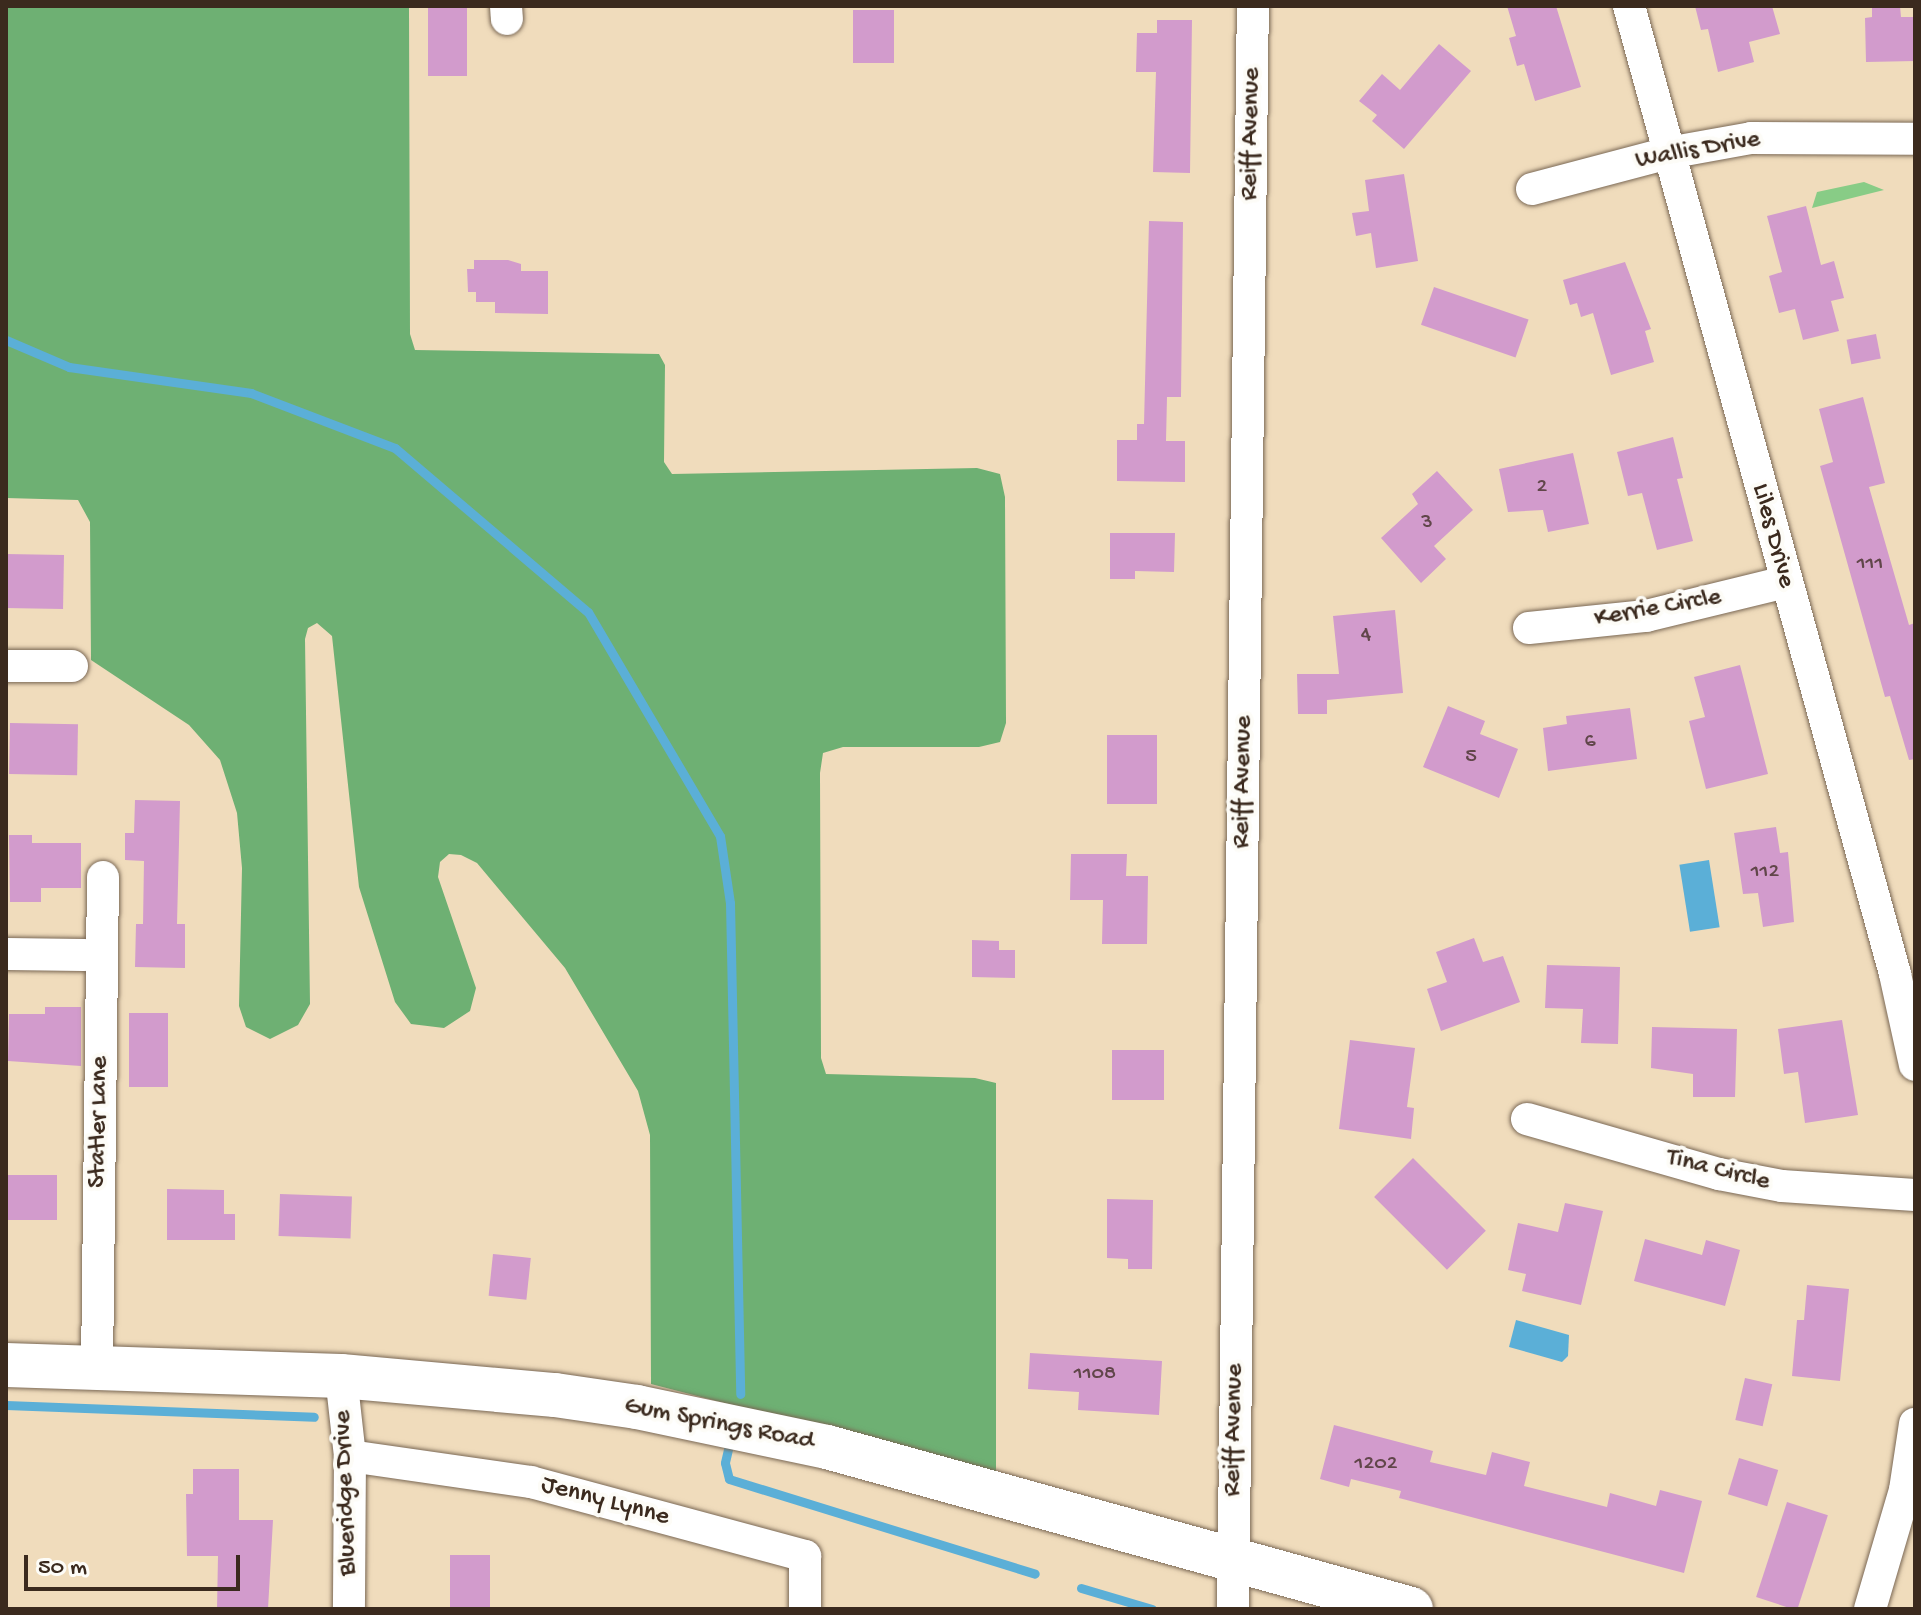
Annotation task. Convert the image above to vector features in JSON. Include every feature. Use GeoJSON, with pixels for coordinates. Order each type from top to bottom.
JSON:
{"type":"FeatureCollection","features":[{"type":"Feature","properties":{"kind":"main road","name":"Gum Springs Road"},"geometry":{"type":"LineString","coordinates":[[6,1365],[341,1376],[637,1407],[827,1447],[1411,1609]]}},
{"type":"Feature","properties":{"kind":"street","name":"Reiff Avenue"},"geometry":{"type":"LineString","coordinates":[[1233,1609],[1253,6]]}},
{"type":"Feature","properties":{"kind":"street","name":"Liles Drive"},"geometry":{"type":"LineString","coordinates":[[1629,6],[1915,1065]]}},
{"type":"Feature","properties":{"kind":"street","name":"Wallis Drive"},"geometry":{"type":"LineString","coordinates":[[1532,189],[1668,153],[1751,138],[1915,139]]}},
{"type":"Feature","properties":{"kind":"street","name":"Kerrie Circle"},"geometry":{"type":"LineString","coordinates":[[1529,628],[1646,616],[1785,582]]}},
{"type":"Feature","properties":{"kind":"street"},"geometry":{"type":"LineString","coordinates":[[6,666],[72,666]]}},
{"type":"Feature","properties":{"kind":"street","name":"Statler Lane"},"geometry":{"type":"LineString","coordinates":[[97,1368],[103,877]]}},
{"type":"Feature","properties":{"kind":"street"},"geometry":{"type":"LineString","coordinates":[[6,954],[85,955]]}},
{"type":"Feature","properties":{"kind":"street","name":"Tina Circle"},"geometry":{"type":"LineString","coordinates":[[1527,1119],[1732,1177],[1782,1186],[1915,1195]]}},
{"type":"Feature","properties":{"kind":"street","name":"Blueridge Drive"},"geometry":{"type":"LineString","coordinates":[[341,1376],[350,1456],[349,1609]]}},
{"type":"Feature","properties":{"kind":"street"},"geometry":{"type":"LineString","coordinates":[[1870,1609],[1905,1490],[1915,1424]]}},
{"type":"Feature","properties":{"kind":"street","name":"Jenny Lynne"},"geometry":{"type":"LineString","coordinates":[[350,1456],[531,1482],[805,1556],[805,1609]]}},
{"type":"Feature","properties":{"kind":"green space"},"geometry":{"type":"Polygon","coordinates":[[[6,6],[409,6],[410,334],[415,350],[659,354],[665,365],[664,462],[672,474],[977,468],[1000,474],[1005,497],[1006,723],[1000,742],[979,747],[843,747],[823,753],[820,773],[821,1058],[826,1074],[975,1078],[996,1083],[996,1473],[651,1384],[650,1135],[638,1091],[565,968],[477,863],[461,855],[449,854],[440,862],[438,877],[476,988],[470,1011],[444,1028],[411,1024],[395,1002],[359,887],[332,636],[317,623],[308,628],[305,639],[310,1004],[298,1025],[270,1039],[246,1027],[239,1006],[242,868],[237,813],[220,760],[189,725],[91,660],[90,522],[78,500],[6,498],[6,6]]]}},
{"type":"Feature","properties":{"kind":"green space"},"geometry":{"type":"Polygon","coordinates":[[[1864,182],[1884,190],[1812,208],[1817,192],[1864,182]]]}},
{"type":"Feature","properties":{"kind":"water"},"geometry":{"type":"Polygon","coordinates":[[[1709,860],[1720,927],[1690,932],[1679,865],[1709,860]]]}},
{"type":"Feature","properties":{"kind":"water"},"geometry":{"type":"Polygon","coordinates":[[[1516,1320],[1569,1335],[1568,1356],[1562,1362],[1509,1347],[1516,1320]]]}},
{"type":"Feature","properties":{"kind":"building"},"geometry":{"type":"Polygon","coordinates":[[[428,6],[467,6],[467,76],[428,76],[428,6]]]}},
{"type":"Feature","properties":{"kind":"building"},"geometry":{"type":"Polygon","coordinates":[[[1507,6],[1556,6],[1581,87],[1535,101],[1524,64],[1517,66],[1509,38],[1516,36],[1507,6]]]}},
{"type":"Feature","properties":{"kind":"building"},"geometry":{"type":"Polygon","coordinates":[[[1695,6],[1772,6],[1780,34],[1749,42],[1754,62],[1718,72],[1708,29],[1701,30],[1695,6]]]}},
{"type":"Feature","properties":{"kind":"building"},"geometry":{"type":"Polygon","coordinates":[[[1872,6],[1900,6],[1901,17],[1915,17],[1915,61],[1866,62],[1865,18],[1872,17],[1872,6]]]}},
{"type":"Feature","properties":{"kind":"building"},"geometry":{"type":"Polygon","coordinates":[[[853,10],[894,10],[894,63],[853,63],[853,10]]]}},
{"type":"Feature","properties":{"kind":"building"},"geometry":{"type":"Polygon","coordinates":[[[1157,20],[1192,20],[1190,173],[1153,172],[1156,72],[1136,72],[1137,33],[1157,33],[1157,20]]]}},
{"type":"Feature","properties":{"kind":"building"},"geometry":{"type":"Polygon","coordinates":[[[1439,44],[1471,71],[1404,149],[1372,121],[1377,115],[1359,101],[1382,74],[1400,90],[1439,44]]]}},
{"type":"Feature","properties":{"kind":"building"},"geometry":{"type":"Polygon","coordinates":[[[1404,174],[1418,261],[1376,268],[1371,233],[1356,236],[1352,213],[1369,211],[1365,180],[1404,174]]]}},
{"type":"Feature","properties":{"kind":"building"},"geometry":{"type":"Polygon","coordinates":[[[1806,206],[1821,265],[1834,261],[1844,298],[1831,301],[1839,331],[1803,340],[1795,309],[1779,313],[1769,276],[1782,272],[1767,216],[1806,206]]]}},
{"type":"Feature","properties":{"kind":"building"},"geometry":{"type":"Polygon","coordinates":[[[1149,221],[1183,222],[1181,397],[1167,397],[1166,441],[1185,441],[1185,482],[1117,481],[1117,440],[1137,440],[1137,424],[1144,424],[1149,221]]]}},
{"type":"Feature","properties":{"kind":"building"},"geometry":{"type":"Polygon","coordinates":[[[474,260],[508,260],[521,264],[521,271],[548,271],[548,314],[495,313],[495,302],[476,302],[476,292],[468,292],[467,269],[474,269],[474,260]]]}},
{"type":"Feature","properties":{"kind":"building"},"geometry":{"type":"Polygon","coordinates":[[[1625,262],[1651,329],[1645,331],[1654,362],[1611,375],[1593,313],[1581,317],[1577,303],[1570,305],[1563,280],[1625,262]]]}},
{"type":"Feature","properties":{"kind":"building"},"geometry":{"type":"Polygon","coordinates":[[[1434,287],[1529,320],[1516,357],[1421,325],[1434,287]]]}},
{"type":"Feature","properties":{"kind":"building"},"geometry":{"type":"Polygon","coordinates":[[[1876,334],[1881,359],[1851,364],[1847,340],[1876,334]]]}},
{"type":"Feature","properties":{"kind":"building"},"geometry":{"type":"Polygon","coordinates":[[[1863,397],[1885,483],[1869,487],[1909,625],[1915,623],[1915,759],[1909,760],[1890,696],[1885,697],[1820,466],[1833,462],[1819,409],[1863,397]]]}},
{"type":"Feature","properties":{"kind":"building"},"geometry":{"type":"Polygon","coordinates":[[[1673,437],[1683,478],[1677,479],[1693,541],[1657,550],[1642,493],[1628,496],[1617,452],[1673,437]]]}},
{"type":"Feature","properties":{"kind":"building"},"geometry":{"type":"Polygon","coordinates":[[[1573,453],[1589,524],[1548,532],[1543,510],[1508,512],[1499,469],[1573,453]]]}},
{"type":"Feature","properties":{"kind":"building"},"geometry":{"type":"Polygon","coordinates":[[[1437,471],[1473,510],[1434,546],[1446,559],[1421,583],[1381,538],[1418,504],[1412,494],[1437,471]]]}},
{"type":"Feature","properties":{"kind":"building"},"geometry":{"type":"Polygon","coordinates":[[[1110,533],[1175,533],[1174,572],[1135,571],[1135,579],[1110,579],[1110,533]]]}},
{"type":"Feature","properties":{"kind":"building"},"geometry":{"type":"Polygon","coordinates":[[[6,554],[64,555],[63,609],[6,608],[6,554]]]}},
{"type":"Feature","properties":{"kind":"building"},"geometry":{"type":"Polygon","coordinates":[[[1395,610],[1403,693],[1327,700],[1327,714],[1298,714],[1297,674],[1339,674],[1333,616],[1395,610]]]}},
{"type":"Feature","properties":{"kind":"building"},"geometry":{"type":"Polygon","coordinates":[[[1740,665],[1768,774],[1706,789],[1689,721],[1705,717],[1694,677],[1740,665]]]}},
{"type":"Feature","properties":{"kind":"building"},"geometry":{"type":"Polygon","coordinates":[[[1448,706],[1485,721],[1480,734],[1518,749],[1499,798],[1423,767],[1448,706]]]}},
{"type":"Feature","properties":{"kind":"building"},"geometry":{"type":"Polygon","coordinates":[[[1630,708],[1637,759],[1548,771],[1543,728],[1567,724],[1566,716],[1630,708]]]}},
{"type":"Feature","properties":{"kind":"building"},"geometry":{"type":"Polygon","coordinates":[[[10,723],[78,724],[77,775],[9,774],[10,723]]]}},
{"type":"Feature","properties":{"kind":"building"},"geometry":{"type":"Polygon","coordinates":[[[1107,735],[1157,735],[1157,804],[1107,804],[1107,735]]]}},
{"type":"Feature","properties":{"kind":"building"},"geometry":{"type":"Polygon","coordinates":[[[135,800],[180,801],[177,924],[185,924],[185,968],[135,967],[136,924],[143,924],[144,861],[125,860],[125,833],[134,833],[135,800]]]}},
{"type":"Feature","properties":{"kind":"building"},"geometry":{"type":"Polygon","coordinates":[[[1776,827],[1780,853],[1788,852],[1794,922],[1763,927],[1758,893],[1743,894],[1734,833],[1776,827]]]}},
{"type":"Feature","properties":{"kind":"building"},"geometry":{"type":"Polygon","coordinates":[[[9,835],[32,835],[32,843],[81,843],[81,888],[41,888],[41,902],[10,902],[9,835]]]}},
{"type":"Feature","properties":{"kind":"building"},"geometry":{"type":"Polygon","coordinates":[[[1071,854],[1127,854],[1126,876],[1148,876],[1147,944],[1102,944],[1103,900],[1070,900],[1071,854]]]}},
{"type":"Feature","properties":{"kind":"building"},"geometry":{"type":"Polygon","coordinates":[[[1474,938],[1483,962],[1503,956],[1520,1002],[1441,1031],[1427,989],[1447,982],[1436,952],[1474,938]]]}},
{"type":"Feature","properties":{"kind":"building"},"geometry":{"type":"Polygon","coordinates":[[[972,940],[999,941],[999,950],[1015,950],[1015,978],[972,977],[972,940]]]}},
{"type":"Feature","properties":{"kind":"building"},"geometry":{"type":"Polygon","coordinates":[[[1547,965],[1620,967],[1618,1044],[1581,1043],[1583,1009],[1545,1008],[1547,965]]]}},
{"type":"Feature","properties":{"kind":"building"},"geometry":{"type":"Polygon","coordinates":[[[45,1007],[81,1007],[81,1066],[8,1061],[9,1014],[45,1014],[45,1007]]]}},
{"type":"Feature","properties":{"kind":"building"},"geometry":{"type":"Polygon","coordinates":[[[129,1013],[168,1013],[168,1087],[129,1087],[129,1013]]]}},
{"type":"Feature","properties":{"kind":"building"},"geometry":{"type":"Polygon","coordinates":[[[1842,1020],[1858,1115],[1805,1123],[1798,1072],[1784,1074],[1778,1029],[1842,1020]]]}},
{"type":"Feature","properties":{"kind":"building"},"geometry":{"type":"Polygon","coordinates":[[[1652,1027],[1737,1029],[1735,1097],[1693,1097],[1693,1074],[1651,1068],[1652,1027]]]}},
{"type":"Feature","properties":{"kind":"building"},"geometry":{"type":"Polygon","coordinates":[[[1350,1040],[1415,1048],[1407,1107],[1414,1108],[1411,1139],[1339,1129],[1350,1040]]]}},
{"type":"Feature","properties":{"kind":"building"},"geometry":{"type":"Polygon","coordinates":[[[1112,1050],[1164,1050],[1164,1100],[1112,1100],[1112,1050]]]}},
{"type":"Feature","properties":{"kind":"building"},"geometry":{"type":"Polygon","coordinates":[[[1413,1158],[1486,1231],[1447,1270],[1374,1197],[1413,1158]]]}},
{"type":"Feature","properties":{"kind":"building"},"geometry":{"type":"Polygon","coordinates":[[[6,1175],[57,1175],[57,1220],[6,1220],[6,1175]]]}},
{"type":"Feature","properties":{"kind":"building"},"geometry":{"type":"Polygon","coordinates":[[[167,1189],[224,1190],[224,1214],[235,1214],[235,1240],[167,1240],[167,1189]]]}},
{"type":"Feature","properties":{"kind":"building"},"geometry":{"type":"Polygon","coordinates":[[[280,1194],[352,1197],[350,1238],[279,1236],[280,1194]]]}},
{"type":"Feature","properties":{"kind":"building"},"geometry":{"type":"Polygon","coordinates":[[[1107,1199],[1153,1200],[1152,1269],[1128,1269],[1128,1259],[1107,1258],[1107,1199]]]}},
{"type":"Feature","properties":{"kind":"building"},"geometry":{"type":"Polygon","coordinates":[[[1565,1203],[1603,1211],[1581,1305],[1522,1291],[1526,1274],[1508,1270],[1518,1223],[1558,1232],[1565,1203]]]}},
{"type":"Feature","properties":{"kind":"building"},"geometry":{"type":"Polygon","coordinates":[[[1645,1239],[1702,1255],[1706,1240],[1740,1250],[1725,1306],[1634,1281],[1645,1239]]]}},
{"type":"Feature","properties":{"kind":"building"},"geometry":{"type":"Polygon","coordinates":[[[493,1254],[531,1258],[526,1300],[489,1296],[493,1254]]]}},
{"type":"Feature","properties":{"kind":"building"},"geometry":{"type":"Polygon","coordinates":[[[1807,1285],[1849,1289],[1840,1381],[1792,1376],[1797,1320],[1804,1320],[1807,1285]]]}},
{"type":"Feature","properties":{"kind":"building"},"geometry":{"type":"Polygon","coordinates":[[[1030,1353],[1162,1361],[1159,1415],[1078,1410],[1079,1392],[1028,1389],[1030,1353]]]}},
{"type":"Feature","properties":{"kind":"building"},"geometry":{"type":"Polygon","coordinates":[[[1745,1378],[1772,1384],[1763,1426],[1735,1420],[1745,1378]]]}},
{"type":"Feature","properties":{"kind":"building"},"geometry":{"type":"Polygon","coordinates":[[[1334,1425],[1433,1451],[1430,1462],[1486,1475],[1492,1452],[1530,1462],[1524,1486],[1607,1507],[1610,1493],[1656,1506],[1660,1490],[1702,1501],[1684,1573],[1399,1498],[1401,1491],[1351,1479],[1349,1487],[1320,1479],[1334,1425]]]}},
{"type":"Feature","properties":{"kind":"building"},"geometry":{"type":"Polygon","coordinates":[[[1739,1458],[1778,1470],[1767,1506],[1728,1494],[1739,1458]]]}},
{"type":"Feature","properties":{"kind":"building"},"geometry":{"type":"Polygon","coordinates":[[[193,1469],[239,1469],[239,1520],[273,1520],[268,1609],[217,1609],[218,1556],[187,1556],[186,1494],[193,1494],[193,1469]]]}},
{"type":"Feature","properties":{"kind":"building"},"geometry":{"type":"Polygon","coordinates":[[[1787,1502],[1828,1515],[1797,1609],[1756,1597],[1787,1502]]]}},
{"type":"Feature","properties":{"kind":"building"},"geometry":{"type":"Polygon","coordinates":[[[450,1555],[490,1555],[490,1609],[450,1609],[450,1555]]]}},
{"type":"Feature","properties":{"kind":"waterway"},"geometry":{"type":"LineString","coordinates":[[6,340],[69,367],[251,393],[395,448],[588,612],[720,836],[730,903],[740,1394]]}},
{"type":"Feature","properties":{"kind":"waterway"},"geometry":{"type":"LineString","coordinates":[[6,1405],[314,1417]]}},
{"type":"Feature","properties":{"kind":"waterway"},"geometry":{"type":"LineString","coordinates":[[729,1445],[725,1463],[729,1479],[1035,1574]]}},
{"type":"Feature","properties":{"kind":"waterway"},"geometry":{"type":"LineString","coordinates":[[1081,1588],[1152,1609]]}}]}
